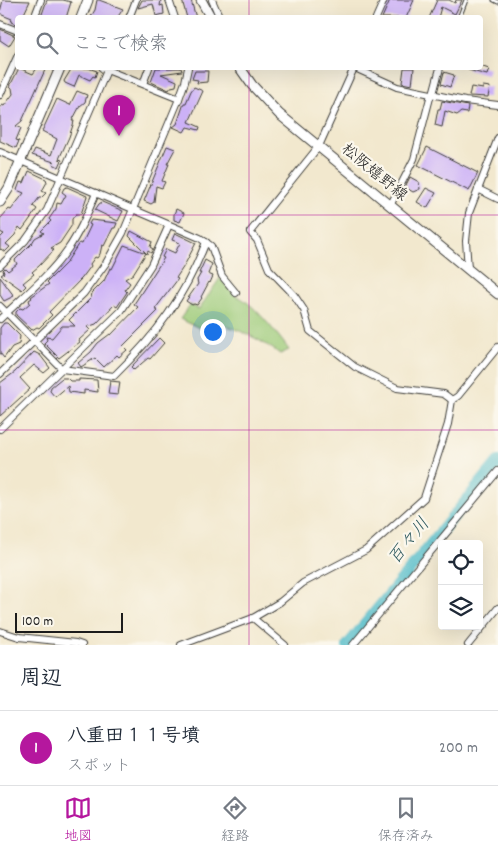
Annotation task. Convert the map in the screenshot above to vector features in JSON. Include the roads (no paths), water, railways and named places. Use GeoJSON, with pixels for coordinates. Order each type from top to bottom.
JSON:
{"type":"FeatureCollection","features":[{"type":"Feature","properties":{"kind":"main road"},"geometry":{"type":"LineString","coordinates":[[82,15],[88,0]]}},
{"type":"Feature","properties":{"kind":"main road"},"geometry":{"type":"LineString","coordinates":[[201,0],[209,15]]}},
{"type":"Feature","properties":{"kind":"main road"},"geometry":{"type":"LineString","coordinates":[[0,202],[21,162],[59,70]]}},
{"type":"Feature","properties":{"kind":"main road","name":"松阪嬉野線"},"geometry":{"type":"LineString","coordinates":[[242,70],[263,98],[279,114],[498,294]]}},
{"type":"Feature","properties":{"kind":"street"},"geometry":{"type":"LineString","coordinates":[[35,15],[41,0]]}},
{"type":"Feature","properties":{"kind":"street"},"geometry":{"type":"LineString","coordinates":[[130,15],[136,0]]}},
{"type":"Feature","properties":{"kind":"street"},"geometry":{"type":"LineString","coordinates":[[169,0],[174,15]]}},
{"type":"Feature","properties":{"kind":"street"},"geometry":{"type":"LineString","coordinates":[[212,0],[219,15]]}},
{"type":"Feature","properties":{"kind":"street"},"geometry":{"type":"LineString","coordinates":[[377,15],[384,0]]}},
{"type":"Feature","properties":{"kind":"street"},"geometry":{"type":"LineString","coordinates":[[132,9],[134,15]]}},
{"type":"Feature","properties":{"kind":"street"},"geometry":{"type":"LineString","coordinates":[[0,24],[15,30]]}},
{"type":"Feature","properties":{"kind":"street"},"geometry":{"type":"LineString","coordinates":[[0,95],[15,62]]}},
{"type":"Feature","properties":{"kind":"street"},"geometry":{"type":"LineString","coordinates":[[0,266],[25,241],[47,210],[105,70]]}},
{"type":"Feature","properties":{"kind":"street"},"geometry":{"type":"LineString","coordinates":[[111,70],[179,99]]}},
{"type":"Feature","properties":{"kind":"street"},"geometry":{"type":"LineString","coordinates":[[143,84],[148,70]]}},
{"type":"Feature","properties":{"kind":"street"},"geometry":{"type":"LineString","coordinates":[[0,374],[84,293],[116,246],[179,99],[188,70]]}},
{"type":"Feature","properties":{"kind":"street"},"geometry":{"type":"LineString","coordinates":[[353,70],[319,146],[250,232],[257,240],[269,269],[294,295],[304,310],[310,332],[355,368],[397,388],[444,394],[452,400]]}},
{"type":"Feature","properties":{"kind":"street"},"geometry":{"type":"LineString","coordinates":[[359,70],[397,87],[465,101],[498,105]]}},
{"type":"Feature","properties":{"kind":"street"},"geometry":{"type":"LineString","coordinates":[[390,206],[414,159],[439,70]]}},
{"type":"Feature","properties":{"kind":"street"},"geometry":{"type":"LineString","coordinates":[[468,269],[466,241],[469,213],[498,138]]}},
{"type":"Feature","properties":{"kind":"street"},"geometry":{"type":"LineString","coordinates":[[0,152],[200,238],[211,246],[222,276],[236,293]]}},
{"type":"Feature","properties":{"kind":"street"},"geometry":{"type":"LineString","coordinates":[[478,188],[498,199]]}},
{"type":"Feature","properties":{"kind":"street"},"geometry":{"type":"LineString","coordinates":[[0,319],[63,256],[86,216],[96,193]]}},
{"type":"Feature","properties":{"kind":"street"},"geometry":{"type":"LineString","coordinates":[[0,429],[115,318],[151,265],[170,224]]}},
{"type":"Feature","properties":{"kind":"street"},"geometry":{"type":"LineString","coordinates":[[0,306],[62,369],[114,376],[149,340],[170,312],[193,273],[206,242]]}},
{"type":"Feature","properties":{"kind":"street"},"geometry":{"type":"LineString","coordinates":[[180,645],[253,618],[280,602],[303,583],[366,550],[424,498],[448,424],[452,400],[458,396],[498,347]]}},
{"type":"Feature","properties":{"kind":"street"},"geometry":{"type":"LineString","coordinates":[[352,645],[498,471]]}},
{"type":"Feature","properties":{"kind":"street"},"geometry":{"type":"LineString","coordinates":[[468,645],[498,608]]}},
{"type":"Feature","properties":{"kind":"street"},"geometry":{"type":"LineString","coordinates":[[253,618],[285,645]]}},
{"type":"Feature","properties":{"kind":"street"},"geometry":{"type":"LineString","coordinates":[[0,631],[19,637],[82,645]]}},
{"type":"Feature","properties":{"kind":"lane"},"geometry":{"type":"LineString","coordinates":[[460,15],[466,0]]}},
{"type":"Feature","properties":{"kind":"lane"},"geometry":{"type":"LineString","coordinates":[[494,0],[498,2]]}},
{"type":"Feature","properties":{"kind":"waterway","name":"百々川"},"geometry":{"type":"LineString","coordinates":[[348,645],[498,462]]}},
{"type":"Feature","properties":{"kind":"place","name":"八重田１１号墳"},"geometry":{"type":"Point","coordinates":[119,136]}}]}
